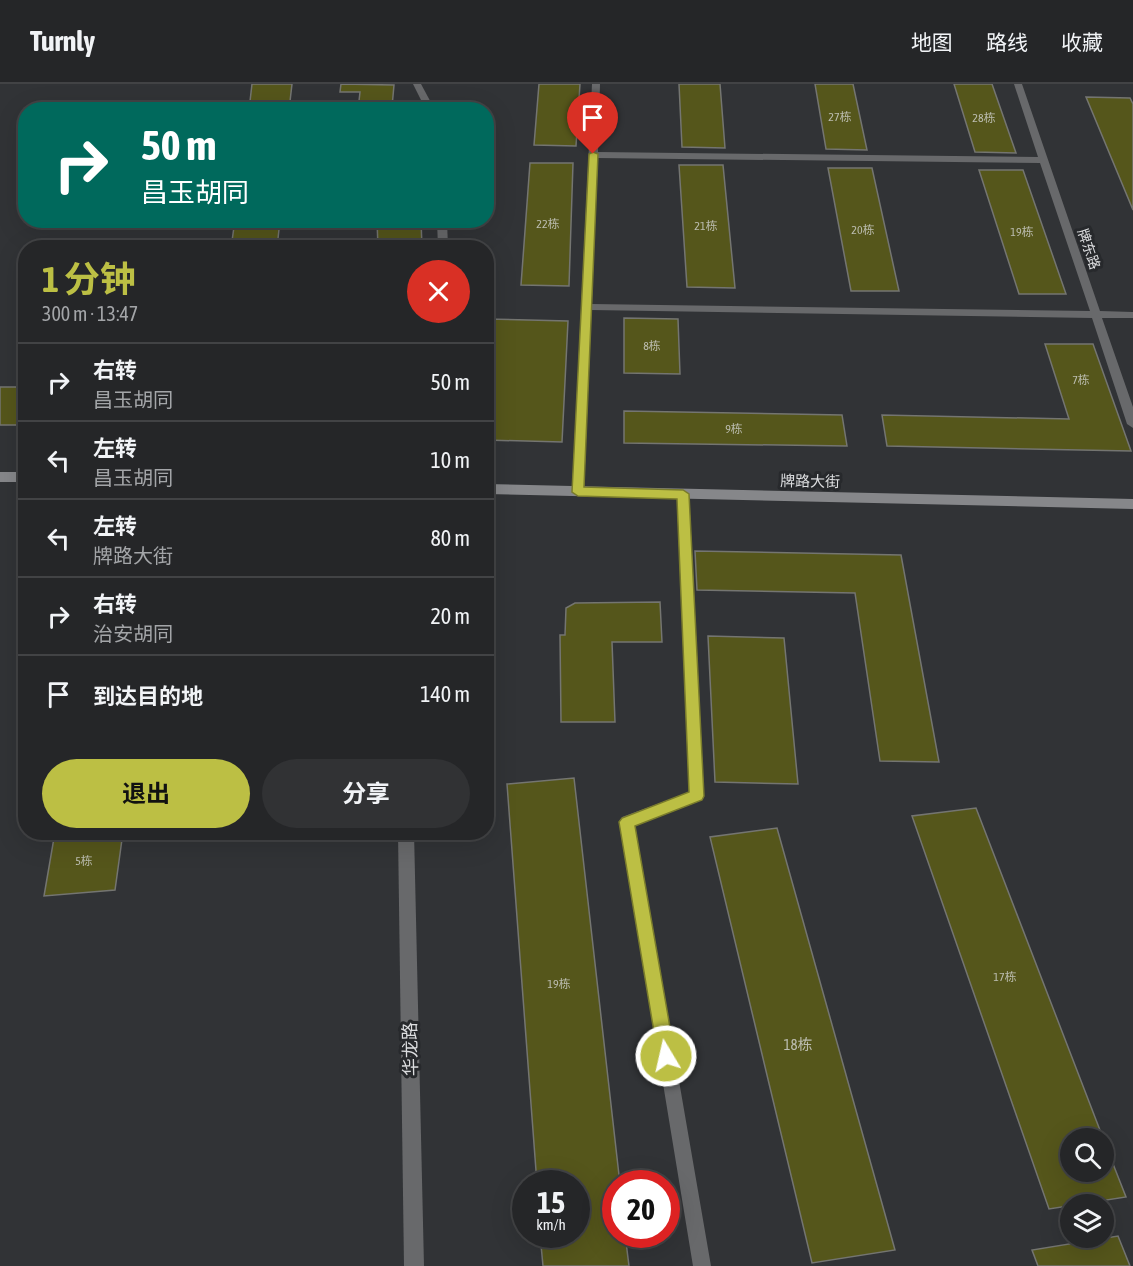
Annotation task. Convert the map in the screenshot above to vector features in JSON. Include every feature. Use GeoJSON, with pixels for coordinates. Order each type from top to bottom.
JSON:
{"type":"FeatureCollection","features":[{"type":"Feature","properties":{"kind":"street"},"geometry":{"type":"LineString","coordinates":[[0,477],[18,477]]}},
{"type":"Feature","properties":{"kind":"street","name":"牌路大街"},"geometry":{"type":"LineString","coordinates":[[494,489],[1133,504]]}},
{"type":"Feature","properties":{"kind":"street","name":"华龙路"},"geometry":{"type":"LineString","coordinates":[[406,840],[414,1266]]}},
{"type":"Feature","properties":{"kind":"lane"},"geometry":{"type":"LineString","coordinates":[[417,84],[427,102]]}},
{"type":"Feature","properties":{"kind":"lane"},"geometry":{"type":"LineString","coordinates":[[578,492],[596,84]]}},
{"type":"Feature","properties":{"kind":"lane","name":"牌东路"},"geometry":{"type":"LineString","coordinates":[[1018,84],[1133,424]]}},
{"type":"Feature","properties":{"kind":"lane"},"geometry":{"type":"LineString","coordinates":[[593,154],[1043,160]]}},
{"type":"Feature","properties":{"kind":"lane"},"geometry":{"type":"LineString","coordinates":[[586,307],[1133,315]]}},
{"type":"Feature","properties":{"kind":"lane"},"geometry":{"type":"LineString","coordinates":[[683,494],[697,796],[627,822],[702,1266]]}},
{"type":"Feature","properties":{"kind":"building"},"geometry":{"type":"Polygon","coordinates":[[[252,84],[292,84],[290,102],[250,102],[252,84]]]}},
{"type":"Feature","properties":{"kind":"building"},"geometry":{"type":"Polygon","coordinates":[[[341,84],[394,85],[392,102],[359,102],[360,92],[340,92],[341,84]]]}},
{"type":"Feature","properties":{"kind":"building"},"geometry":{"type":"Polygon","coordinates":[[[539,84],[580,84],[576,146],[534,145],[539,84]]]}},
{"type":"Feature","properties":{"kind":"building"},"geometry":{"type":"Polygon","coordinates":[[[679,84],[720,84],[725,148],[682,147],[679,84]]]}},
{"type":"Feature","properties":{"kind":"building"},"geometry":{"type":"Polygon","coordinates":[[[815,84],[853,84],[867,150],[826,149],[815,84]]]}},
{"type":"Feature","properties":{"kind":"building"},"geometry":{"type":"Polygon","coordinates":[[[954,84],[992,84],[1016,153],[975,152],[954,84]]]}},
{"type":"Feature","properties":{"kind":"building"},"geometry":{"type":"Polygon","coordinates":[[[1086,97],[1130,98],[1133,104],[1133,210],[1086,97]]]}},
{"type":"Feature","properties":{"kind":"building"},"geometry":{"type":"Polygon","coordinates":[[[530,163],[573,163],[569,286],[521,285],[530,163]]]}},
{"type":"Feature","properties":{"kind":"building"},"geometry":{"type":"Polygon","coordinates":[[[679,165],[723,165],[735,288],[687,287],[679,165]]]}},
{"type":"Feature","properties":{"kind":"building"},"geometry":{"type":"Polygon","coordinates":[[[828,168],[872,168],[899,291],[851,291],[828,168]]]}},
{"type":"Feature","properties":{"kind":"building"},"geometry":{"type":"Polygon","coordinates":[[[979,170],[1023,170],[1066,294],[1019,294],[979,170]]]}},
{"type":"Feature","properties":{"kind":"building"},"geometry":{"type":"Polygon","coordinates":[[[234,228],[279,228],[278,240],[232,240],[234,228]]]}},
{"type":"Feature","properties":{"kind":"building"},"geometry":{"type":"Polygon","coordinates":[[[377,228],[421,228],[422,240],[378,240],[377,228]]]}},
{"type":"Feature","properties":{"kind":"building"},"geometry":{"type":"Polygon","coordinates":[[[624,318],[678,319],[680,374],[624,373],[624,318]]]}},
{"type":"Feature","properties":{"kind":"building"},"geometry":{"type":"Polygon","coordinates":[[[494,319],[568,321],[562,442],[494,440],[494,319]]]}},
{"type":"Feature","properties":{"kind":"building"},"geometry":{"type":"Polygon","coordinates":[[[1045,344],[1093,344],[1131,451],[887,446],[882,415],[1069,419],[1045,344]]]}},
{"type":"Feature","properties":{"kind":"building"},"geometry":{"type":"Polygon","coordinates":[[[0,387],[18,387],[18,425],[0,425],[0,387]]]}},
{"type":"Feature","properties":{"kind":"building"},"geometry":{"type":"Polygon","coordinates":[[[624,411],[842,415],[847,446],[624,443],[624,411]]]}},
{"type":"Feature","properties":{"kind":"building"},"geometry":{"type":"Polygon","coordinates":[[[695,551],[901,555],[939,762],[880,761],[855,593],[697,590],[695,551]]]}},
{"type":"Feature","properties":{"kind":"building"},"geometry":{"type":"Polygon","coordinates":[[[660,602],[662,642],[612,642],[615,722],[561,722],[560,635],[565,635],[566,608],[575,603],[660,602]]]}},
{"type":"Feature","properties":{"kind":"building"},"geometry":{"type":"Polygon","coordinates":[[[708,636],[784,638],[798,784],[715,782],[708,636]]]}},
{"type":"Feature","properties":{"kind":"building"},"geometry":{"type":"Polygon","coordinates":[[[574,778],[618,1170],[602,1170],[602,1248],[627,1248],[629,1266],[543,1266],[541,1248],[590,1248],[590,1170],[536,1170],[507,784],[574,778]]]}},
{"type":"Feature","properties":{"kind":"building"},"geometry":{"type":"Polygon","coordinates":[[[976,808],[1099,1128],[1060,1128],[1060,1182],[1114,1182],[1114,1166],[1126,1197],[1114,1199],[1114,1194],[1060,1194],[1060,1207],[1049,1209],[912,816],[976,808]]]}},
{"type":"Feature","properties":{"kind":"building"},"geometry":{"type":"Polygon","coordinates":[[[777,828],[895,1250],[812,1263],[710,837],[777,828]]]}},
{"type":"Feature","properties":{"kind":"building"},"geometry":{"type":"Polygon","coordinates":[[[54,840],[122,840],[115,890],[44,896],[54,840]]]}},
{"type":"Feature","properties":{"kind":"building"},"geometry":{"type":"Polygon","coordinates":[[[1118,1236],[1130,1266],[1038,1266],[1032,1250],[1060,1245],[1060,1248],[1114,1248],[1114,1237],[1118,1236]]]}},
{"type":"Feature","properties":{"kind":"route"},"geometry":{"type":"LineString","coordinates":[[593,154],[578,492],[683,494],[697,796],[627,822],[666,1056]]}}]}
